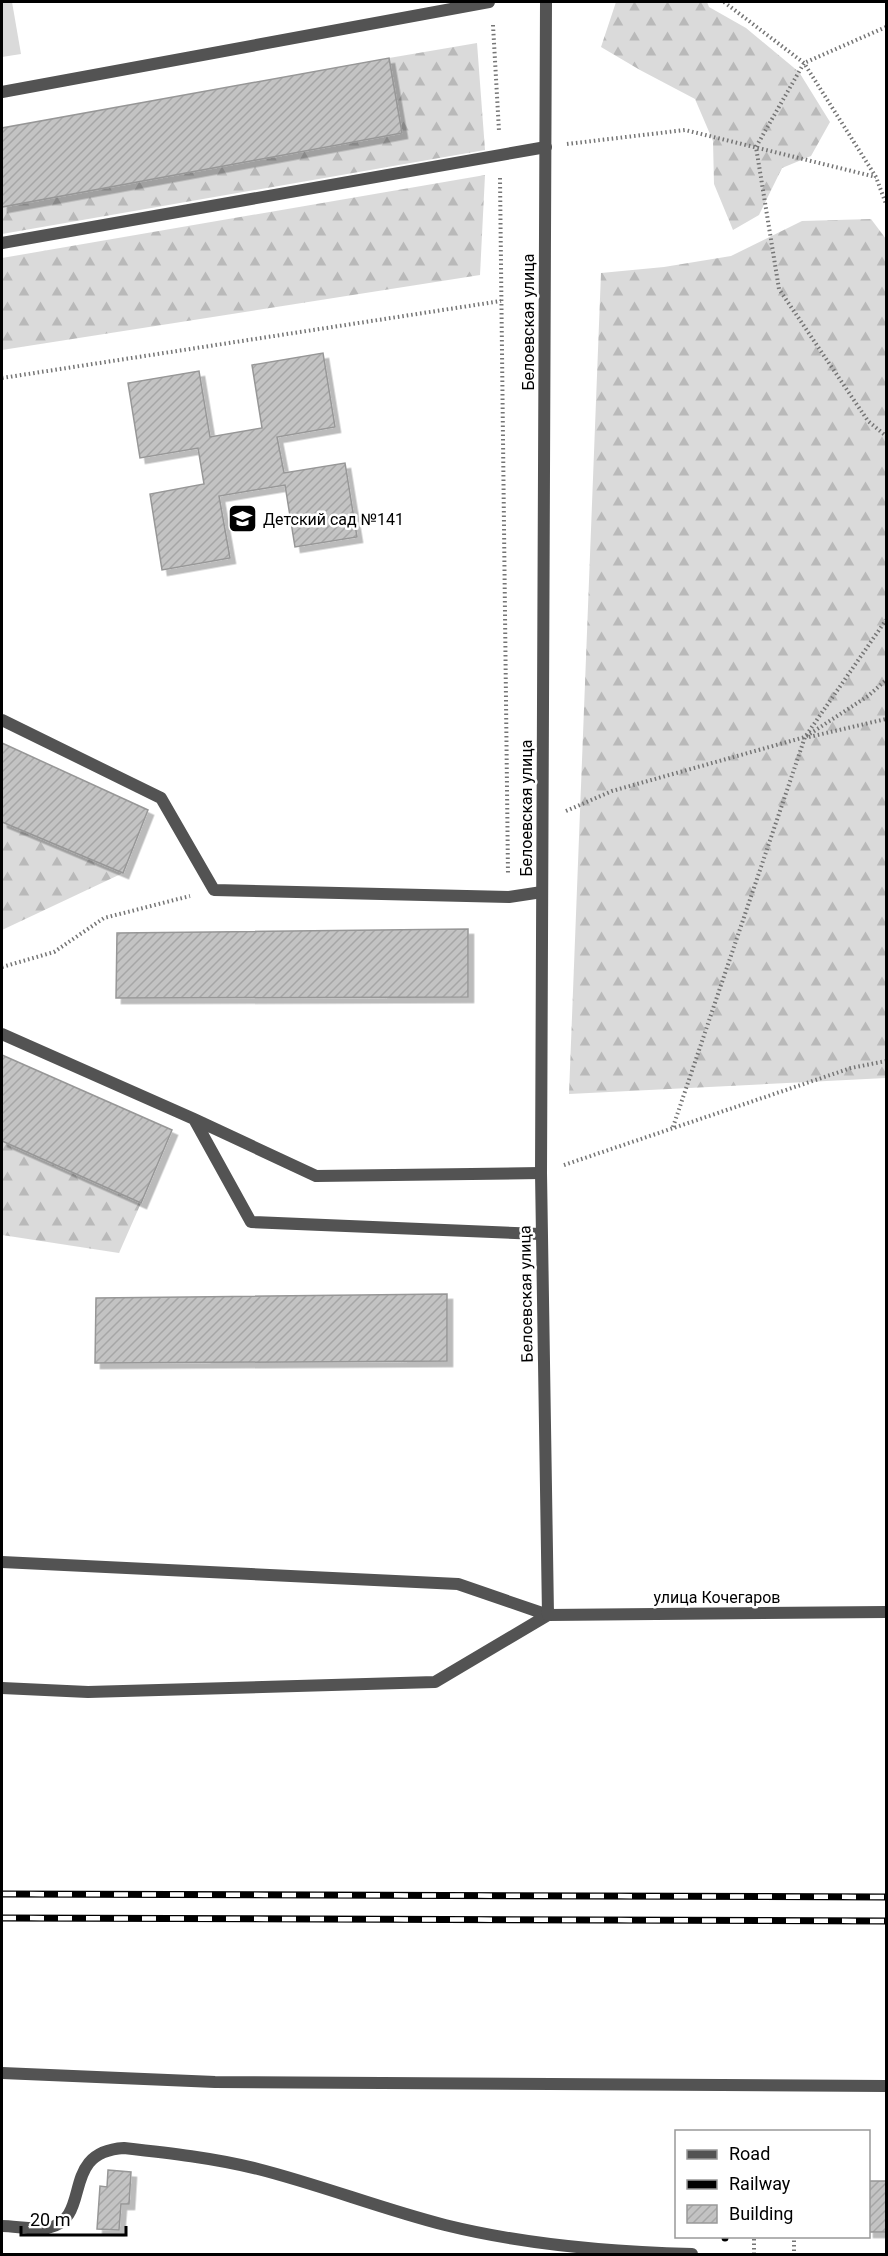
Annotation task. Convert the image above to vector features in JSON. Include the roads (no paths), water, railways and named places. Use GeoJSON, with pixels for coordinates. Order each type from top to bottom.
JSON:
{"type":"FeatureCollection","features":[{"type":"Feature","properties":{"kind":"street","name":"Белоевская улица"},"geometry":{"type":"LineString","coordinates":[[546,2],[541,1234],[548,1615]]}},
{"type":"Feature","properties":{"kind":"street"},"geometry":{"type":"LineString","coordinates":[[2,92],[491,7]]}},
{"type":"Feature","properties":{"kind":"street"},"geometry":{"type":"LineString","coordinates":[[2,243],[546,147]]}},
{"type":"Feature","properties":{"kind":"street"},"geometry":{"type":"LineString","coordinates":[[2,720],[161,798],[214,890],[509,897],[542,892]]}},
{"type":"Feature","properties":{"kind":"street"},"geometry":{"type":"LineString","coordinates":[[2,1034],[316,1176],[541,1173]]}},
{"type":"Feature","properties":{"kind":"street"},"geometry":{"type":"LineString","coordinates":[[194,1119],[251,1222],[541,1234]]}},
{"type":"Feature","properties":{"kind":"street"},"geometry":{"type":"LineString","coordinates":[[2,1562],[458,1584],[548,1615]]}},
{"type":"Feature","properties":{"kind":"street","name":"улица Кочегаров"},"geometry":{"type":"LineString","coordinates":[[548,1615],[886,1612]]}},
{"type":"Feature","properties":{"kind":"street"},"geometry":{"type":"LineString","coordinates":[[2,1688],[88,1692],[435,1682],[548,1615]]}},
{"type":"Feature","properties":{"kind":"street"},"geometry":{"type":"LineString","coordinates":[[2,2073],[215,2082],[886,2085]]}},
{"type":"Feature","properties":{"kind":"street"},"geometry":{"type":"LineString","coordinates":[[2,2226],[48,2228],[60,2222],[69,2212],[75,2199],[87,2162],[97,2154],[111,2148],[124,2148],[206,2158],[256,2169],[444,2224],[518,2240],[607,2251],[692,2254]]}},
{"type":"Feature","properties":{"kind":"railway"},"geometry":{"type":"LineString","coordinates":[[2,1894],[886,1897]]}},
{"type":"Feature","properties":{"kind":"railway"},"geometry":{"type":"LineString","coordinates":[[2,1918],[886,1921]]}},
{"type":"Feature","properties":{"kind":"place","name":"Детский сад №141"},"geometry":{"type":"Point","coordinates":[242,519]}}]}
